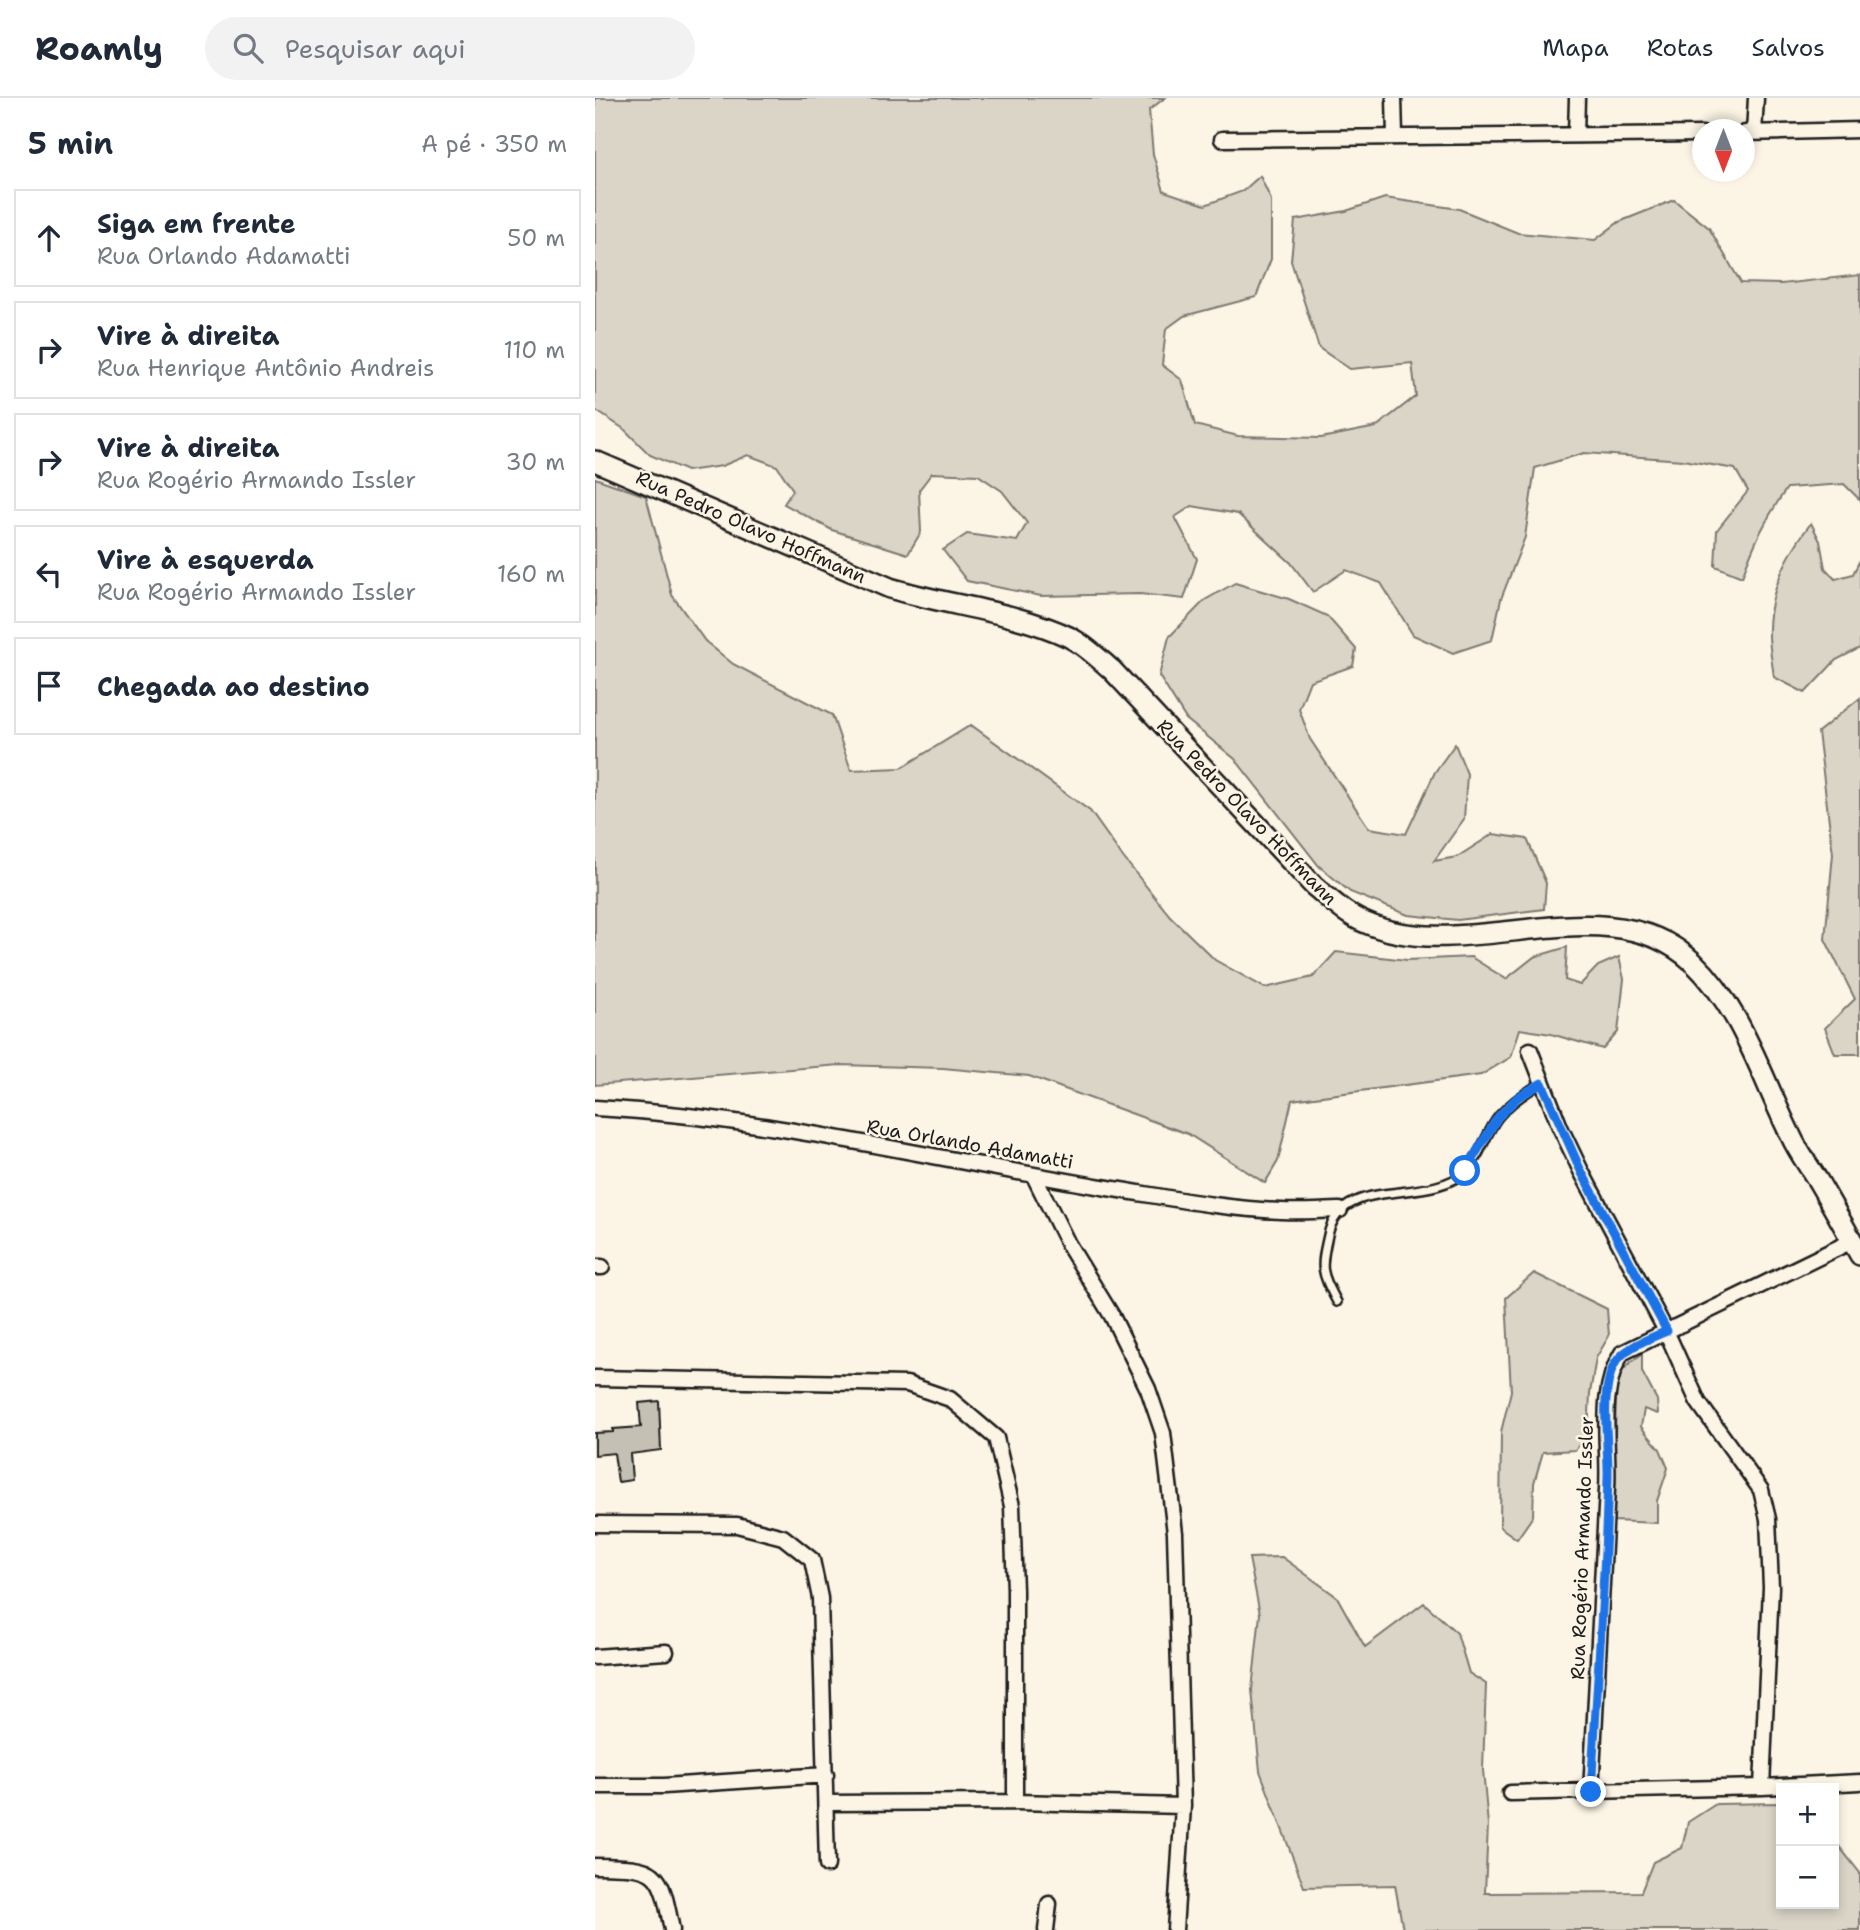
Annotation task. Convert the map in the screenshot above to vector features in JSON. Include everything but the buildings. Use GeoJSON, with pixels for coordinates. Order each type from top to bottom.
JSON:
{"type":"FeatureCollection","features":[{"type":"Feature","properties":{"kind":"street"},"geometry":{"type":"LineString","coordinates":[[1394,98],[1395,136]]}},
{"type":"Feature","properties":{"kind":"street"},"geometry":{"type":"LineString","coordinates":[[1577,98],[1577,135]]}},
{"type":"Feature","properties":{"kind":"street"},"geometry":{"type":"LineString","coordinates":[[1752,119],[1756,98]]}},
{"type":"Feature","properties":{"kind":"street"},"geometry":{"type":"LineString","coordinates":[[1755,133],[1860,130]]}},
{"type":"Feature","properties":{"kind":"street"},"geometry":{"type":"LineString","coordinates":[[1222,139],[1692,134]]}},
{"type":"Feature","properties":{"kind":"street","name":"Rua Pedro Olavo Hoffmann"},"geometry":{"type":"LineString","coordinates":[[595,461],[640,478],[890,589],[992,612],[1069,637],[1112,670],[1314,886],[1347,914],[1367,924],[1420,937],[1596,926],[1633,931],[1669,942],[1716,986],[1733,1012],[1792,1139],[1856,1248]]}},
{"type":"Feature","properties":{"kind":"street"},"geometry":{"type":"LineString","coordinates":[[1531,1050],[1542,1083],[1581,1171],[1667,1331],[1698,1402],[1761,1490],[1768,1519],[1771,1587],[1762,1787]]}},
{"type":"Feature","properties":{"kind":"street","name":"Rua Orlando Adamatti"},"geometry":{"type":"LineString","coordinates":[[595,1108],[666,1112],[764,1126],[1034,1176],[1227,1207],[1282,1212],[1340,1210]]}},
{"type":"Feature","properties":{"kind":"street"},"geometry":{"type":"LineString","coordinates":[[1034,1176],[1068,1244],[1118,1328],[1147,1388],[1163,1433],[1175,1533],[1183,1806],[1175,1930]]}},
{"type":"Feature","properties":{"kind":"street","name":"Rua Rogério Armando Issler"},"geometry":{"type":"LineString","coordinates":[[1591,1792],[1608,1475],[1607,1406],[1613,1367],[1622,1353],[1856,1248]]}},
{"type":"Feature","properties":{"kind":"street"},"geometry":{"type":"LineString","coordinates":[[595,1378],[907,1384],[950,1399],[996,1438],[1012,1506],[1015,1590],[1015,1802]]}},
{"type":"Feature","properties":{"kind":"street"},"geometry":{"type":"LineString","coordinates":[[595,1524],[737,1525],[783,1537],[812,1560],[820,1598],[827,1865]]}},
{"type":"Feature","properties":{"kind":"street"},"geometry":{"type":"LineString","coordinates":[[595,1657],[666,1652]]}},
{"type":"Feature","properties":{"kind":"street"},"geometry":{"type":"LineString","coordinates":[[595,1786],[664,1786],[825,1775]]}},
{"type":"Feature","properties":{"kind":"street"},"geometry":{"type":"LineString","coordinates":[[1510,1793],[1860,1782]]}},
{"type":"Feature","properties":{"kind":"street"},"geometry":{"type":"LineString","coordinates":[[825,1803],[1015,1802],[1183,1806]]}},
{"type":"Feature","properties":{"kind":"street"},"geometry":{"type":"LineString","coordinates":[[595,1866],[648,1870],[658,1879],[664,1891],[671,1930]]}},
{"type":"Feature","properties":{"kind":"street"},"geometry":{"type":"LineString","coordinates":[[1046,1930],[1049,1903]]}},
{"type":"Feature","properties":{"kind":"lane","name":"Rua Orlando Adamatti"},"geometry":{"type":"LineString","coordinates":[[1340,1210],[1350,1203],[1368,1198],[1447,1183],[1465,1171],[1498,1117],[1518,1097],[1542,1083]]}},
{"type":"Feature","properties":{"kind":"lane"},"geometry":{"type":"LineString","coordinates":[[1337,1302],[1322,1274],[1322,1264],[1329,1228],[1340,1210]]}},
{"type":"Feature","properties":{"kind":"shaded area"},"geometry":{"type":"Polygon","coordinates":[[[595,98],[1165,98],[1149,110],[1153,154],[1164,191],[1205,205],[1243,191],[1260,176],[1271,200],[1271,259],[1256,297],[1184,316],[1166,329],[1162,365],[1182,380],[1195,425],[1238,436],[1321,438],[1376,427],[1416,396],[1412,363],[1350,369],[1319,348],[1291,261],[1295,220],[1346,211],[1385,198],[1459,209],[1518,233],[1595,240],[1619,222],[1674,200],[1709,228],[1741,283],[1781,284],[1860,275],[1860,500],[1844,484],[1787,488],[1761,531],[1742,577],[1715,566],[1717,530],[1748,491],[1735,469],[1683,460],[1584,453],[1535,468],[1525,537],[1501,599],[1492,640],[1453,653],[1413,635],[1381,583],[1346,570],[1313,592],[1291,563],[1238,514],[1192,506],[1175,517],[1197,559],[1184,599],[1140,594],[1041,596],[967,581],[943,550],[967,534],[1017,541],[1027,523],[1002,491],[978,475],[932,473],[919,490],[921,532],[908,554],[832,530],[784,504],[793,490],[777,466],[748,455],[722,466],[687,471],[650,455],[624,429],[595,410],[595,98]]]}},
{"type":"Feature","properties":{"kind":"shaded area"},"geometry":{"type":"Polygon","coordinates":[[[595,478],[646,496],[672,595],[705,641],[733,664],[832,715],[851,770],[901,768],[971,725],[1090,811],[1170,916],[1215,960],[1265,988],[1313,977],[1336,952],[1407,960],[1471,957],[1506,979],[1534,957],[1567,947],[1565,980],[1580,985],[1598,966],[1619,957],[1624,979],[1618,1032],[1603,1049],[1551,1034],[1520,1029],[1511,1057],[1481,1075],[1292,1100],[1278,1161],[1265,1183],[1188,1134],[1029,1076],[943,1068],[840,1065],[595,1085],[595,478]]]}},
{"type":"Feature","properties":{"kind":"shaded area"},"geometry":{"type":"Polygon","coordinates":[[[1811,523],[1820,541],[1825,568],[1835,579],[1853,574],[1860,560],[1860,648],[1836,660],[1805,693],[1774,677],[1769,628],[1773,599],[1782,572],[1811,523]]]}},
{"type":"Feature","properties":{"kind":"shaded area"},"geometry":{"type":"Polygon","coordinates":[[[1235,583],[1289,599],[1327,616],[1356,649],[1353,666],[1310,681],[1299,709],[1310,739],[1369,828],[1406,834],[1435,772],[1455,744],[1467,774],[1464,819],[1434,861],[1457,857],[1493,834],[1527,839],[1546,883],[1544,909],[1458,920],[1408,915],[1350,892],[1319,866],[1235,759],[1186,719],[1159,676],[1169,637],[1205,600],[1235,583]]]}},
{"type":"Feature","properties":{"kind":"shaded area"},"geometry":{"type":"Polygon","coordinates":[[[1860,698],[1860,1054],[1835,1054],[1825,1028],[1855,999],[1825,939],[1833,854],[1818,732],[1860,698]]]}},
{"type":"Feature","properties":{"kind":"shaded area"},"geometry":{"type":"Polygon","coordinates":[[[1534,1273],[1607,1309],[1609,1336],[1596,1358],[1590,1393],[1588,1435],[1575,1450],[1543,1452],[1534,1483],[1533,1516],[1517,1539],[1500,1527],[1501,1432],[1511,1391],[1506,1298],[1534,1273]]]}},
{"type":"Feature","properties":{"kind":"shaded area"},"geometry":{"type":"Polygon","coordinates":[[[1642,1354],[1642,1372],[1657,1400],[1658,1414],[1644,1409],[1641,1427],[1660,1449],[1668,1468],[1657,1501],[1657,1523],[1613,1521],[1616,1392],[1622,1371],[1642,1354]]]}},
{"type":"Feature","properties":{"kind":"shaded area"},"geometry":{"type":"Polygon","coordinates":[[[1282,1557],[1337,1597],[1365,1647],[1424,1603],[1457,1633],[1469,1673],[1486,1684],[1483,1770],[1488,1825],[1485,1893],[1641,1892],[1653,1862],[1682,1848],[1688,1822],[1716,1804],[1776,1803],[1776,1909],[1839,1909],[1839,1846],[1860,1873],[1860,1930],[1403,1930],[1395,1885],[1304,1887],[1260,1771],[1252,1690],[1260,1614],[1249,1558],[1282,1557]]]}},
{"type":"Feature","properties":{"kind":"route"},"geometry":{"type":"LineString","coordinates":[[1465,1171],[1479,1153],[1498,1117],[1518,1097],[1542,1083],[1581,1171],[1667,1331],[1622,1353],[1613,1367],[1610,1379],[1607,1406],[1608,1475],[1591,1792]]}}]}
